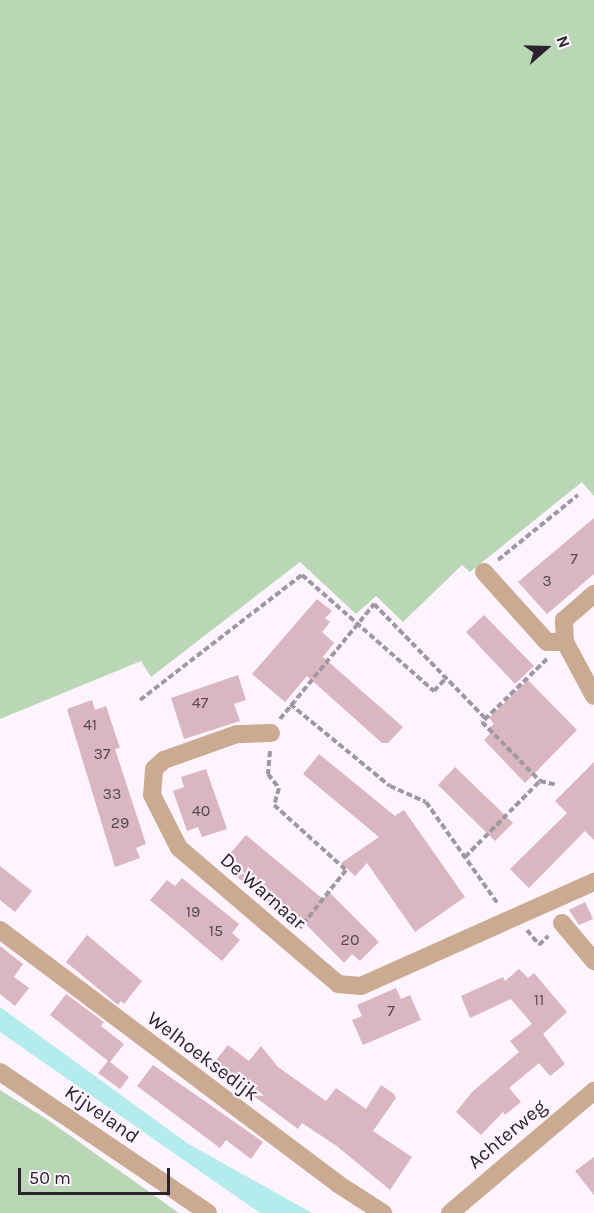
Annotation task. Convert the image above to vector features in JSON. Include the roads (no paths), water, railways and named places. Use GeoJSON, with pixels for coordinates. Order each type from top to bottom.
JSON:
{"type":"FeatureCollection","features":[{"type":"Feature","properties":{"kind":"street"},"geometry":{"type":"LineString","coordinates":[[484,572],[547,642],[565,642]]}},
{"type":"Feature","properties":{"kind":"street"},"geometry":{"type":"LineString","coordinates":[[594,594],[564,620],[565,642],[594,696]]}},
{"type":"Feature","properties":{"kind":"street","name":"De Warnaar"},"geometry":{"type":"LineString","coordinates":[[271,733],[237,734],[164,760],[154,769],[152,795],[179,848],[338,984],[361,986],[594,882]]}},
{"type":"Feature","properties":{"kind":"street"},"geometry":{"type":"LineString","coordinates":[[562,923],[594,962]]}},
{"type":"Feature","properties":{"kind":"street","name":"Welhoeksedijk"},"geometry":{"type":"LineString","coordinates":[[0,930],[338,1184],[382,1213]]}},
{"type":"Feature","properties":{"kind":"street","name":"Kijveland"},"geometry":{"type":"LineString","coordinates":[[0,1072],[208,1213]]}},
{"type":"Feature","properties":{"kind":"street","name":"Achterweg"},"geometry":{"type":"LineString","coordinates":[[450,1213],[594,1091]]}},
{"type":"Feature","properties":{"kind":"water"},"geometry":{"type":"Polygon","coordinates":[[[0,1007],[187,1143],[312,1213],[260,1213],[0,1032],[0,1007]]]}}]}
